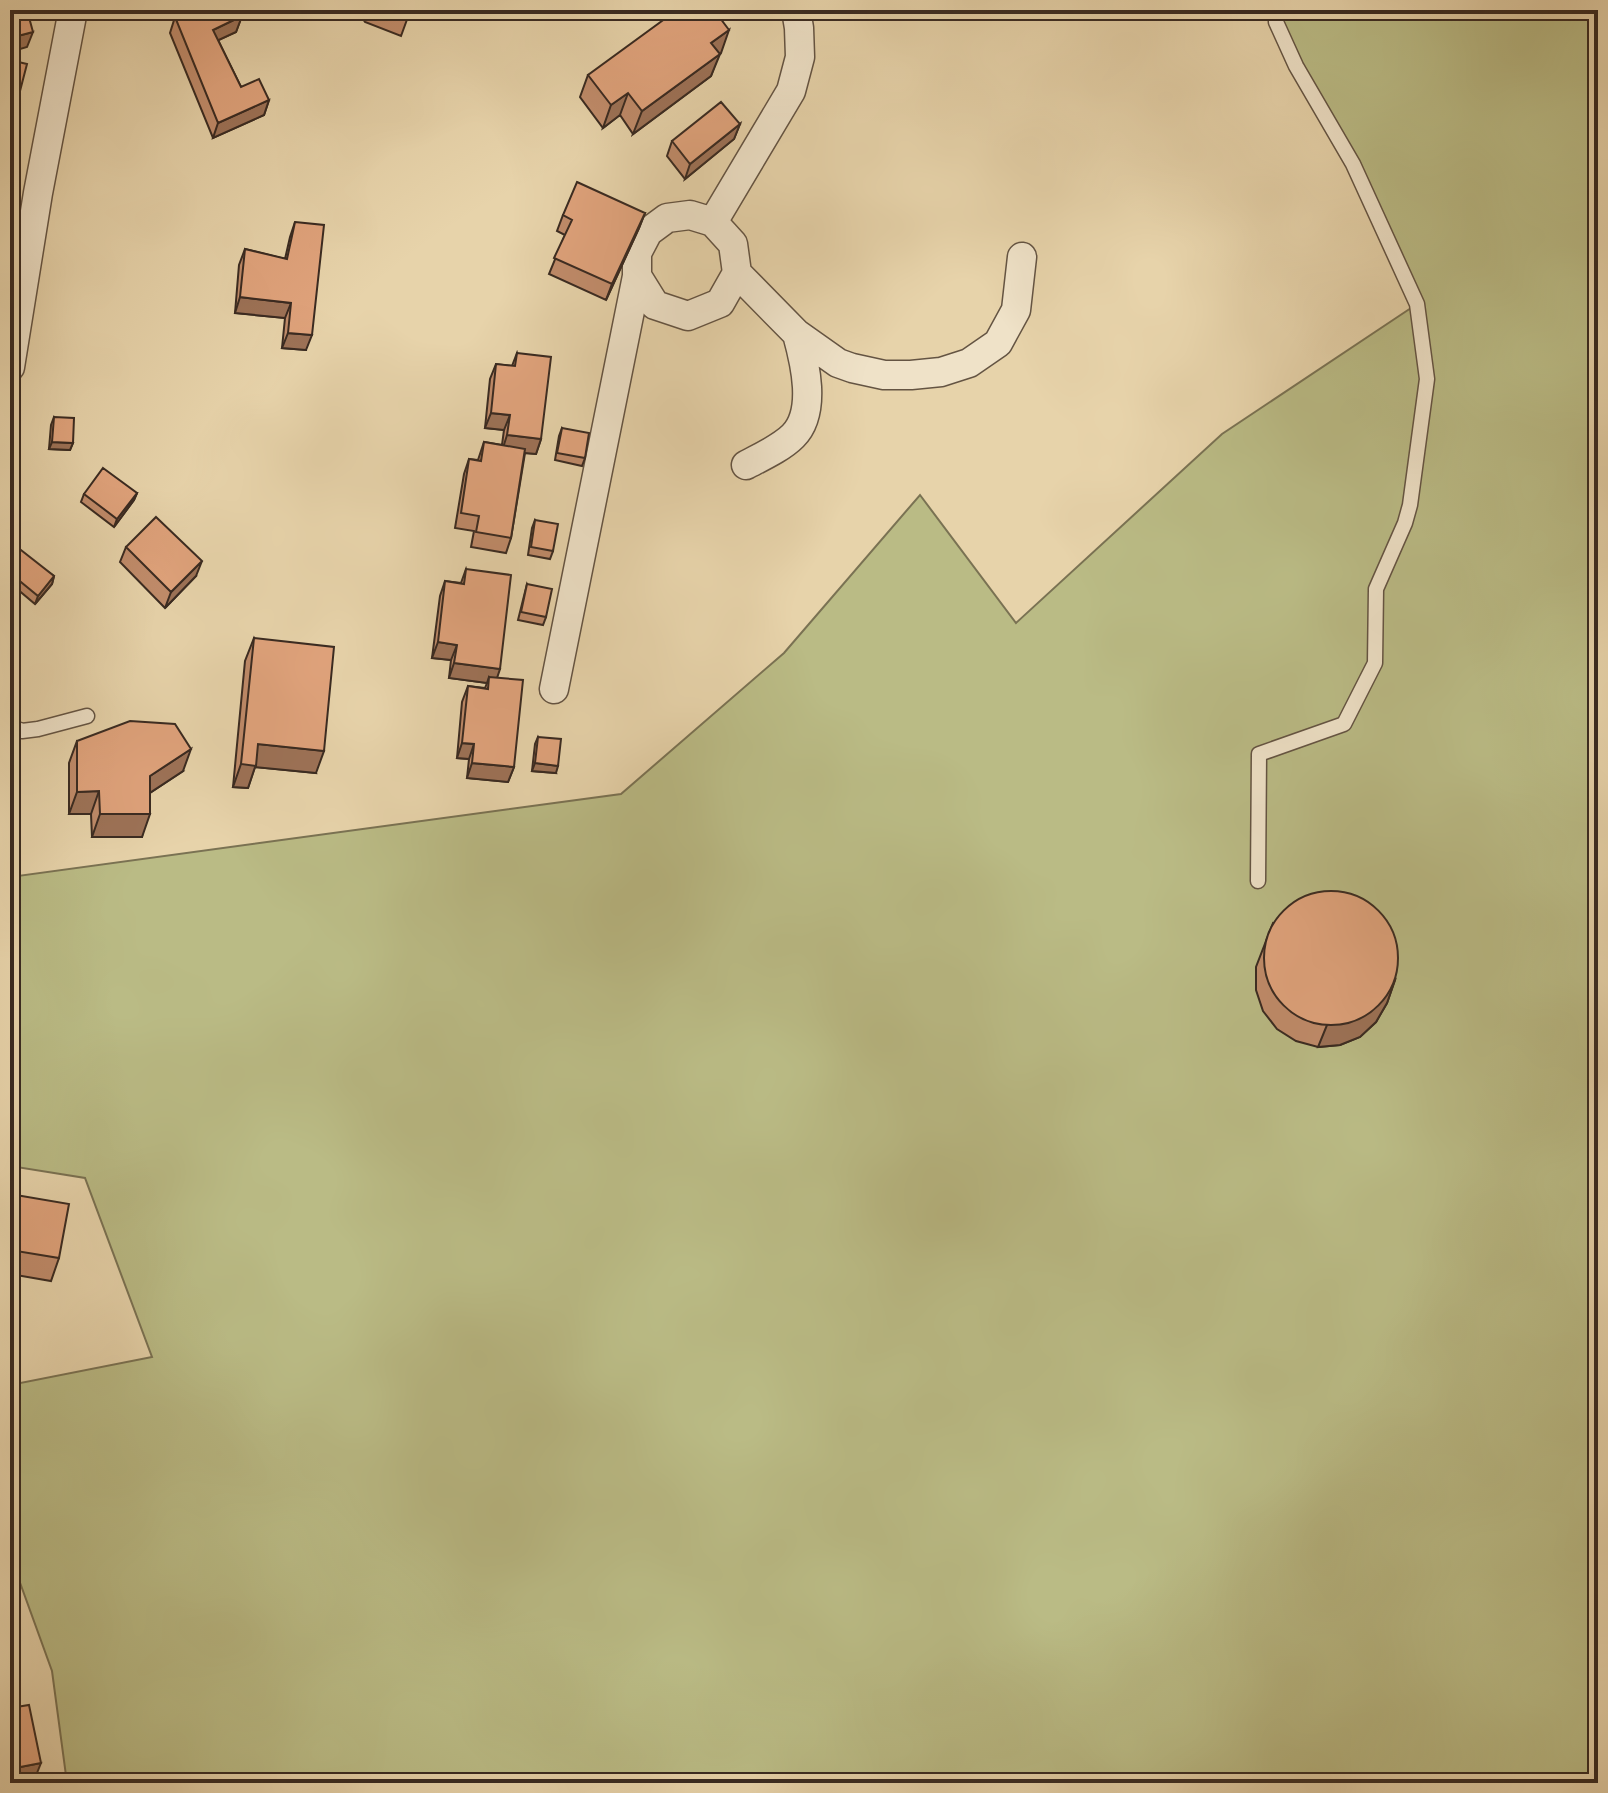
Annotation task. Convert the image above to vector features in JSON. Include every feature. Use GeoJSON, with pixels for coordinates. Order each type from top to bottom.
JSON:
{"type":"FeatureCollection","features":[{"type":"Feature","properties":{"kind":"street"},"geometry":{"type":"LineString","coordinates":[[10,367],[38,193],[73,10]]}},
{"type":"Feature","properties":{"kind":"street"},"geometry":{"type":"LineString","coordinates":[[713,222],[791,91],[800,57],[796,10]]}},
{"type":"Feature","properties":{"kind":"street"},"geometry":{"type":"LineString","coordinates":[[554,689],[637,276],[637,253],[648,232],[667,218],[690,215],[713,222],[733,244],[737,273],[797,334],[838,363],[884,375],[941,372],[969,363],[998,343],[1016,310],[1022,257]]}},
{"type":"Feature","properties":{"kind":"street"},"geometry":{"type":"LineString","coordinates":[[637,276],[655,305],[688,316],[720,303],[737,273]]}},
{"type":"Feature","properties":{"kind":"street"},"geometry":{"type":"LineString","coordinates":[[746,465],[792,438],[806,413],[804,361],[797,334]]}},
{"type":"Feature","properties":{"kind":"lane"},"geometry":{"type":"LineString","coordinates":[[1258,881],[1259,754],[1344,724],[1375,663],[1376,589],[1410,505],[1427,379],[1417,304],[1353,164],[1296,66],[1276,22],[1276,10]]}},
{"type":"Feature","properties":{"kind":"lane"},"geometry":{"type":"LineString","coordinates":[[10,726],[22,731],[38,729],[87,716]]}},
{"type":"Feature","properties":{"kind":"green space"},"geometry":{"type":"Polygon","coordinates":[[[1277,10],[1598,10],[1598,1783],[67,1783],[52,1671],[10,1555],[10,1385],[152,1357],[85,1178],[10,1166],[10,877],[621,794],[784,653],[920,495],[1016,623],[1222,434],[1417,304],[1277,10]]]}},
{"type":"Feature","properties":{"kind":"building"},"geometry":{"type":"Polygon","coordinates":[[[10,10],[27,10],[33,32],[10,38],[10,10]]]}},
{"type":"Feature","properties":{"kind":"building"},"geometry":{"type":"Polygon","coordinates":[[[191,10],[239,10],[242,16],[213,30],[241,87],[259,79],[269,100],[218,123],[175,17],[191,10]]]}},
{"type":"Feature","properties":{"kind":"building"},"geometry":{"type":"Polygon","coordinates":[[[677,10],[714,10],[729,30],[711,43],[720,54],[642,111],[628,93],[611,105],[588,75],[677,10]]]}},
{"type":"Feature","properties":{"kind":"building"},"geometry":{"type":"Polygon","coordinates":[[[10,60],[27,64],[20,91],[10,88],[10,60]]]}},
{"type":"Feature","properties":{"kind":"building"},"geometry":{"type":"Polygon","coordinates":[[[721,102],[740,124],[690,164],[672,141],[721,102]]]}},
{"type":"Feature","properties":{"kind":"building"},"geometry":{"type":"Polygon","coordinates":[[[577,182],[645,213],[612,284],[554,258],[572,220],[563,215],[577,182]]]}},
{"type":"Feature","properties":{"kind":"building"},"geometry":{"type":"Polygon","coordinates":[[[295,222],[324,225],[312,335],[288,333],[291,303],[240,297],[245,249],[287,259],[295,222]]]}},
{"type":"Feature","properties":{"kind":"building"},"geometry":{"type":"Polygon","coordinates":[[[517,353],[551,357],[541,439],[507,435],[510,415],[491,413],[496,364],[515,366],[517,353]]]}},
{"type":"Feature","properties":{"kind":"building"},"geometry":{"type":"Polygon","coordinates":[[[54,417],[74,418],[73,443],[52,442],[54,417]]]}},
{"type":"Feature","properties":{"kind":"building"},"geometry":{"type":"Polygon","coordinates":[[[562,428],[589,433],[585,458],[557,453],[562,428]]]}},
{"type":"Feature","properties":{"kind":"building"},"geometry":{"type":"Polygon","coordinates":[[[484,442],[525,449],[511,538],[476,532],[479,516],[461,513],[469,459],[481,461],[484,442]]]}},
{"type":"Feature","properties":{"kind":"building"},"geometry":{"type":"Polygon","coordinates":[[[103,468],[137,493],[117,519],[84,494],[103,468]]]}},
{"type":"Feature","properties":{"kind":"building"},"geometry":{"type":"Polygon","coordinates":[[[156,517],[202,561],[171,592],[126,547],[156,517]]]}},
{"type":"Feature","properties":{"kind":"building"},"geometry":{"type":"Polygon","coordinates":[[[535,520],[558,524],[553,551],[531,547],[535,520]]]}},
{"type":"Feature","properties":{"kind":"building"},"geometry":{"type":"Polygon","coordinates":[[[12,543],[54,576],[38,596],[10,573],[12,543]]]}},
{"type":"Feature","properties":{"kind":"building"},"geometry":{"type":"Polygon","coordinates":[[[466,569],[511,575],[500,669],[454,663],[457,645],[438,642],[445,581],[464,584],[466,569]]]}},
{"type":"Feature","properties":{"kind":"building"},"geometry":{"type":"Polygon","coordinates":[[[527,584],[552,589],[546,617],[521,612],[527,584]]]}},
{"type":"Feature","properties":{"kind":"building"},"geometry":{"type":"Polygon","coordinates":[[[254,638],[334,647],[324,751],[258,744],[256,766],[241,764],[254,638]]]}},
{"type":"Feature","properties":{"kind":"building"},"geometry":{"type":"Polygon","coordinates":[[[489,677],[523,680],[514,767],[472,763],[474,744],[462,743],[468,686],[488,689],[489,677]]]}},
{"type":"Feature","properties":{"kind":"building"},"geometry":{"type":"Polygon","coordinates":[[[130,721],[175,724],[191,749],[150,776],[150,814],[100,814],[99,791],[77,792],[77,741],[130,721]]]}},
{"type":"Feature","properties":{"kind":"building"},"geometry":{"type":"Polygon","coordinates":[[[538,737],[561,739],[558,766],[535,763],[538,737]]]}},
{"type":"Feature","properties":{"kind":"building"},"geometry":{"type":"Polygon","coordinates":[[[1331,891],[1357,896],[1378,911],[1393,932],[1398,958],[1393,984],[1378,1005],[1357,1020],[1331,1025],[1305,1020],[1284,1005],[1269,984],[1264,958],[1269,932],[1284,911],[1305,896],[1331,891]]]}},
{"type":"Feature","properties":{"kind":"building"},"geometry":{"type":"Polygon","coordinates":[[[10,1194],[69,1204],[59,1258],[10,1250],[10,1194]]]}},
{"type":"Feature","properties":{"kind":"building"},"geometry":{"type":"Polygon","coordinates":[[[29,1705],[41,1763],[10,1769],[10,1708],[29,1705]]]}}]}
